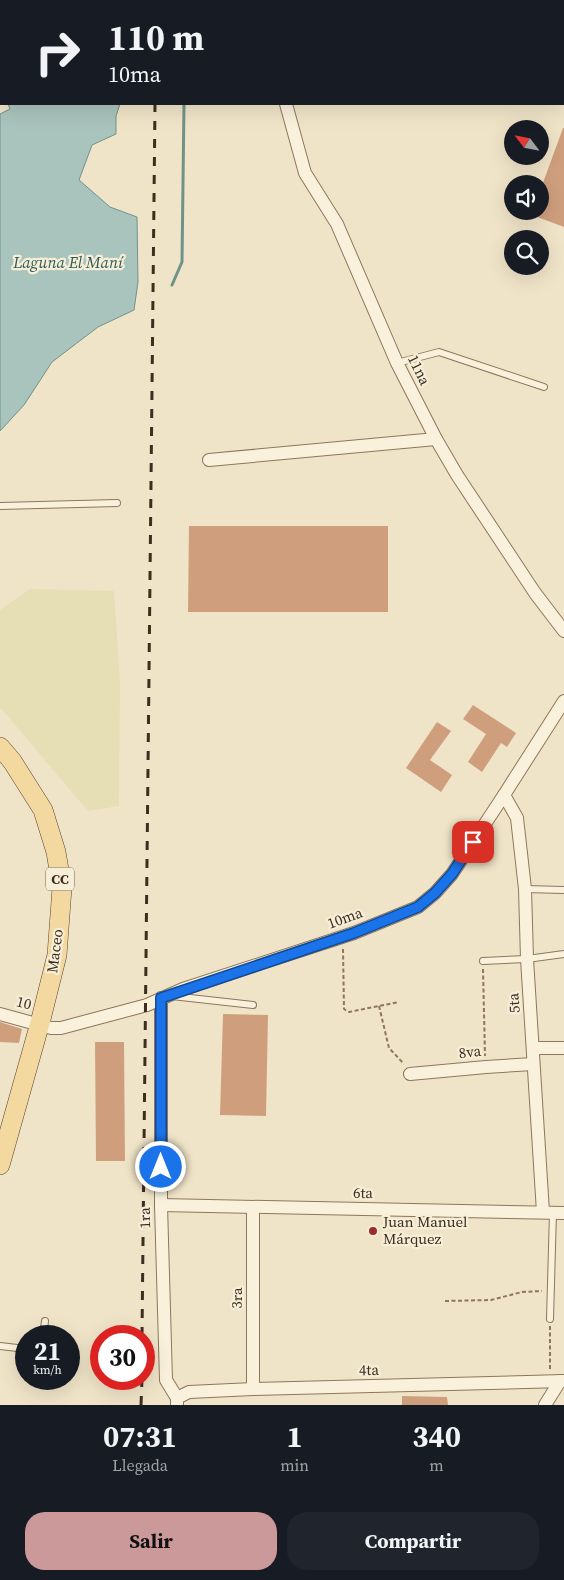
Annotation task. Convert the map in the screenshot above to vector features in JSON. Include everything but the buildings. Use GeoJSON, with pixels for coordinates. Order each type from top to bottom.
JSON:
{"type":"FeatureCollection","features":[{"type":"Feature","properties":{"kind":"main road","name":"Maceo"},"geometry":{"type":"LineString","coordinates":[[0,1165],[57,955],[62,888],[56,852],[43,810],[6,757]]}},
{"type":"Feature","properties":{"kind":"street","name":"11na"},"geometry":{"type":"LineString","coordinates":[[286,105],[305,173],[338,224],[397,363],[436,439],[457,475],[535,593],[564,631]]}},
{"type":"Feature","properties":{"kind":"street"},"geometry":{"type":"LineString","coordinates":[[209,460],[436,439]]}},
{"type":"Feature","properties":{"kind":"street","name":"10ma"},"geometry":{"type":"LineString","coordinates":[[40,1023],[51,1028],[61,1028],[147,1005],[164,996],[343,937],[418,907],[435,893],[452,874],[564,701]]}},
{"type":"Feature","properties":{"kind":"street","name":"5ta"},"geometry":{"type":"LineString","coordinates":[[504,795],[516,818],[525,889],[527,959],[534,1064],[553,1212]]}},
{"type":"Feature","properties":{"kind":"street","name":"1ra"},"geometry":{"type":"LineString","coordinates":[[164,996],[161,1205],[166,1380],[177,1401]]}},
{"type":"Feature","properties":{"kind":"street","name":"10"},"geometry":{"type":"LineString","coordinates":[[0,1014],[40,1023]]}},
{"type":"Feature","properties":{"kind":"street"},"geometry":{"type":"LineString","coordinates":[[534,1048],[564,1048]]}},
{"type":"Feature","properties":{"kind":"street","name":"8va"},"geometry":{"type":"LineString","coordinates":[[410,1074],[534,1064]]}},
{"type":"Feature","properties":{"kind":"street","name":"6ta"},"geometry":{"type":"LineString","coordinates":[[161,1205],[553,1212]]}},
{"type":"Feature","properties":{"kind":"street","name":"3ra"},"geometry":{"type":"LineString","coordinates":[[253,1207],[253,1389]]}},
{"type":"Feature","properties":{"kind":"street"},"geometry":{"type":"LineString","coordinates":[[545,1405],[558,1381]]}},
{"type":"Feature","properties":{"kind":"street","name":"4ta"},"geometry":{"type":"LineString","coordinates":[[177,1401],[188,1392],[558,1381]]}},
{"type":"Feature","properties":{"kind":"lane"},"geometry":{"type":"LineString","coordinates":[[397,363],[439,352],[544,387]]}},
{"type":"Feature","properties":{"kind":"lane"},"geometry":{"type":"LineString","coordinates":[[0,506],[117,503]]}},
{"type":"Feature","properties":{"kind":"lane"},"geometry":{"type":"LineString","coordinates":[[525,889],[564,890]]}},
{"type":"Feature","properties":{"kind":"lane"},"geometry":{"type":"LineString","coordinates":[[483,961],[527,959],[564,954]]}},
{"type":"Feature","properties":{"kind":"lane"},"geometry":{"type":"LineString","coordinates":[[164,996],[253,1004]]}},
{"type":"Feature","properties":{"kind":"lane","name":"5ta"},"geometry":{"type":"LineString","coordinates":[[550,1318],[553,1212]]}},
{"type":"Feature","properties":{"kind":"lane"},"geometry":{"type":"LineString","coordinates":[[45,1325],[46,1321]]}},
{"type":"Feature","properties":{"kind":"lane"},"geometry":{"type":"LineString","coordinates":[[0,1346],[15,1348]]}},
{"type":"Feature","properties":{"kind":"path"},"geometry":{"type":"LineString","coordinates":[[343,937],[344,1009],[349,1012],[399,1002]]}},
{"type":"Feature","properties":{"kind":"path"},"geometry":{"type":"LineString","coordinates":[[483,961],[486,1067]]}},
{"type":"Feature","properties":{"kind":"path"},"geometry":{"type":"LineString","coordinates":[[379,1006],[389,1048],[402,1060],[410,1074]]}},
{"type":"Feature","properties":{"kind":"path"},"geometry":{"type":"LineString","coordinates":[[445,1301],[491,1300],[522,1292],[550,1290]]}},
{"type":"Feature","properties":{"kind":"path"},"geometry":{"type":"LineString","coordinates":[[550,1318],[558,1381]]}},
{"type":"Feature","properties":{"kind":"shaded area"},"geometry":{"type":"Polygon","coordinates":[[[30,589],[114,591],[120,682],[119,806],[88,811],[0,707],[0,610],[30,589]]]}},
{"type":"Feature","properties":{"kind":"water","name":"Laguna El Maní"},"geometry":{"type":"Polygon","coordinates":[[[8,105],[120,105],[116,116],[116,134],[92,145],[79,180],[110,207],[137,217],[138,282],[134,310],[98,327],[52,362],[24,405],[0,431],[0,114],[10,109],[8,105]]]}},
{"type":"Feature","properties":{"kind":"waterway"},"geometry":{"type":"LineString","coordinates":[[172,285],[182,262],[184,105]]}},
{"type":"Feature","properties":{"kind":"railway"},"geometry":{"type":"LineString","coordinates":[[142,1325],[155,105]]}},
{"type":"Feature","properties":{"kind":"railway"},"geometry":{"type":"LineString","coordinates":[[141,1405],[142,1390]]}},
{"type":"Feature","properties":{"kind":"place","name":"Juan Manuel Márquez"},"geometry":{"type":"Point","coordinates":[373,1231]}},
{"type":"Feature","properties":{"kind":"route"},"geometry":{"type":"LineString","coordinates":[[161,1167],[161,998],[183,989],[354,933],[418,907],[435,893],[452,874],[473,842]]}}]}
